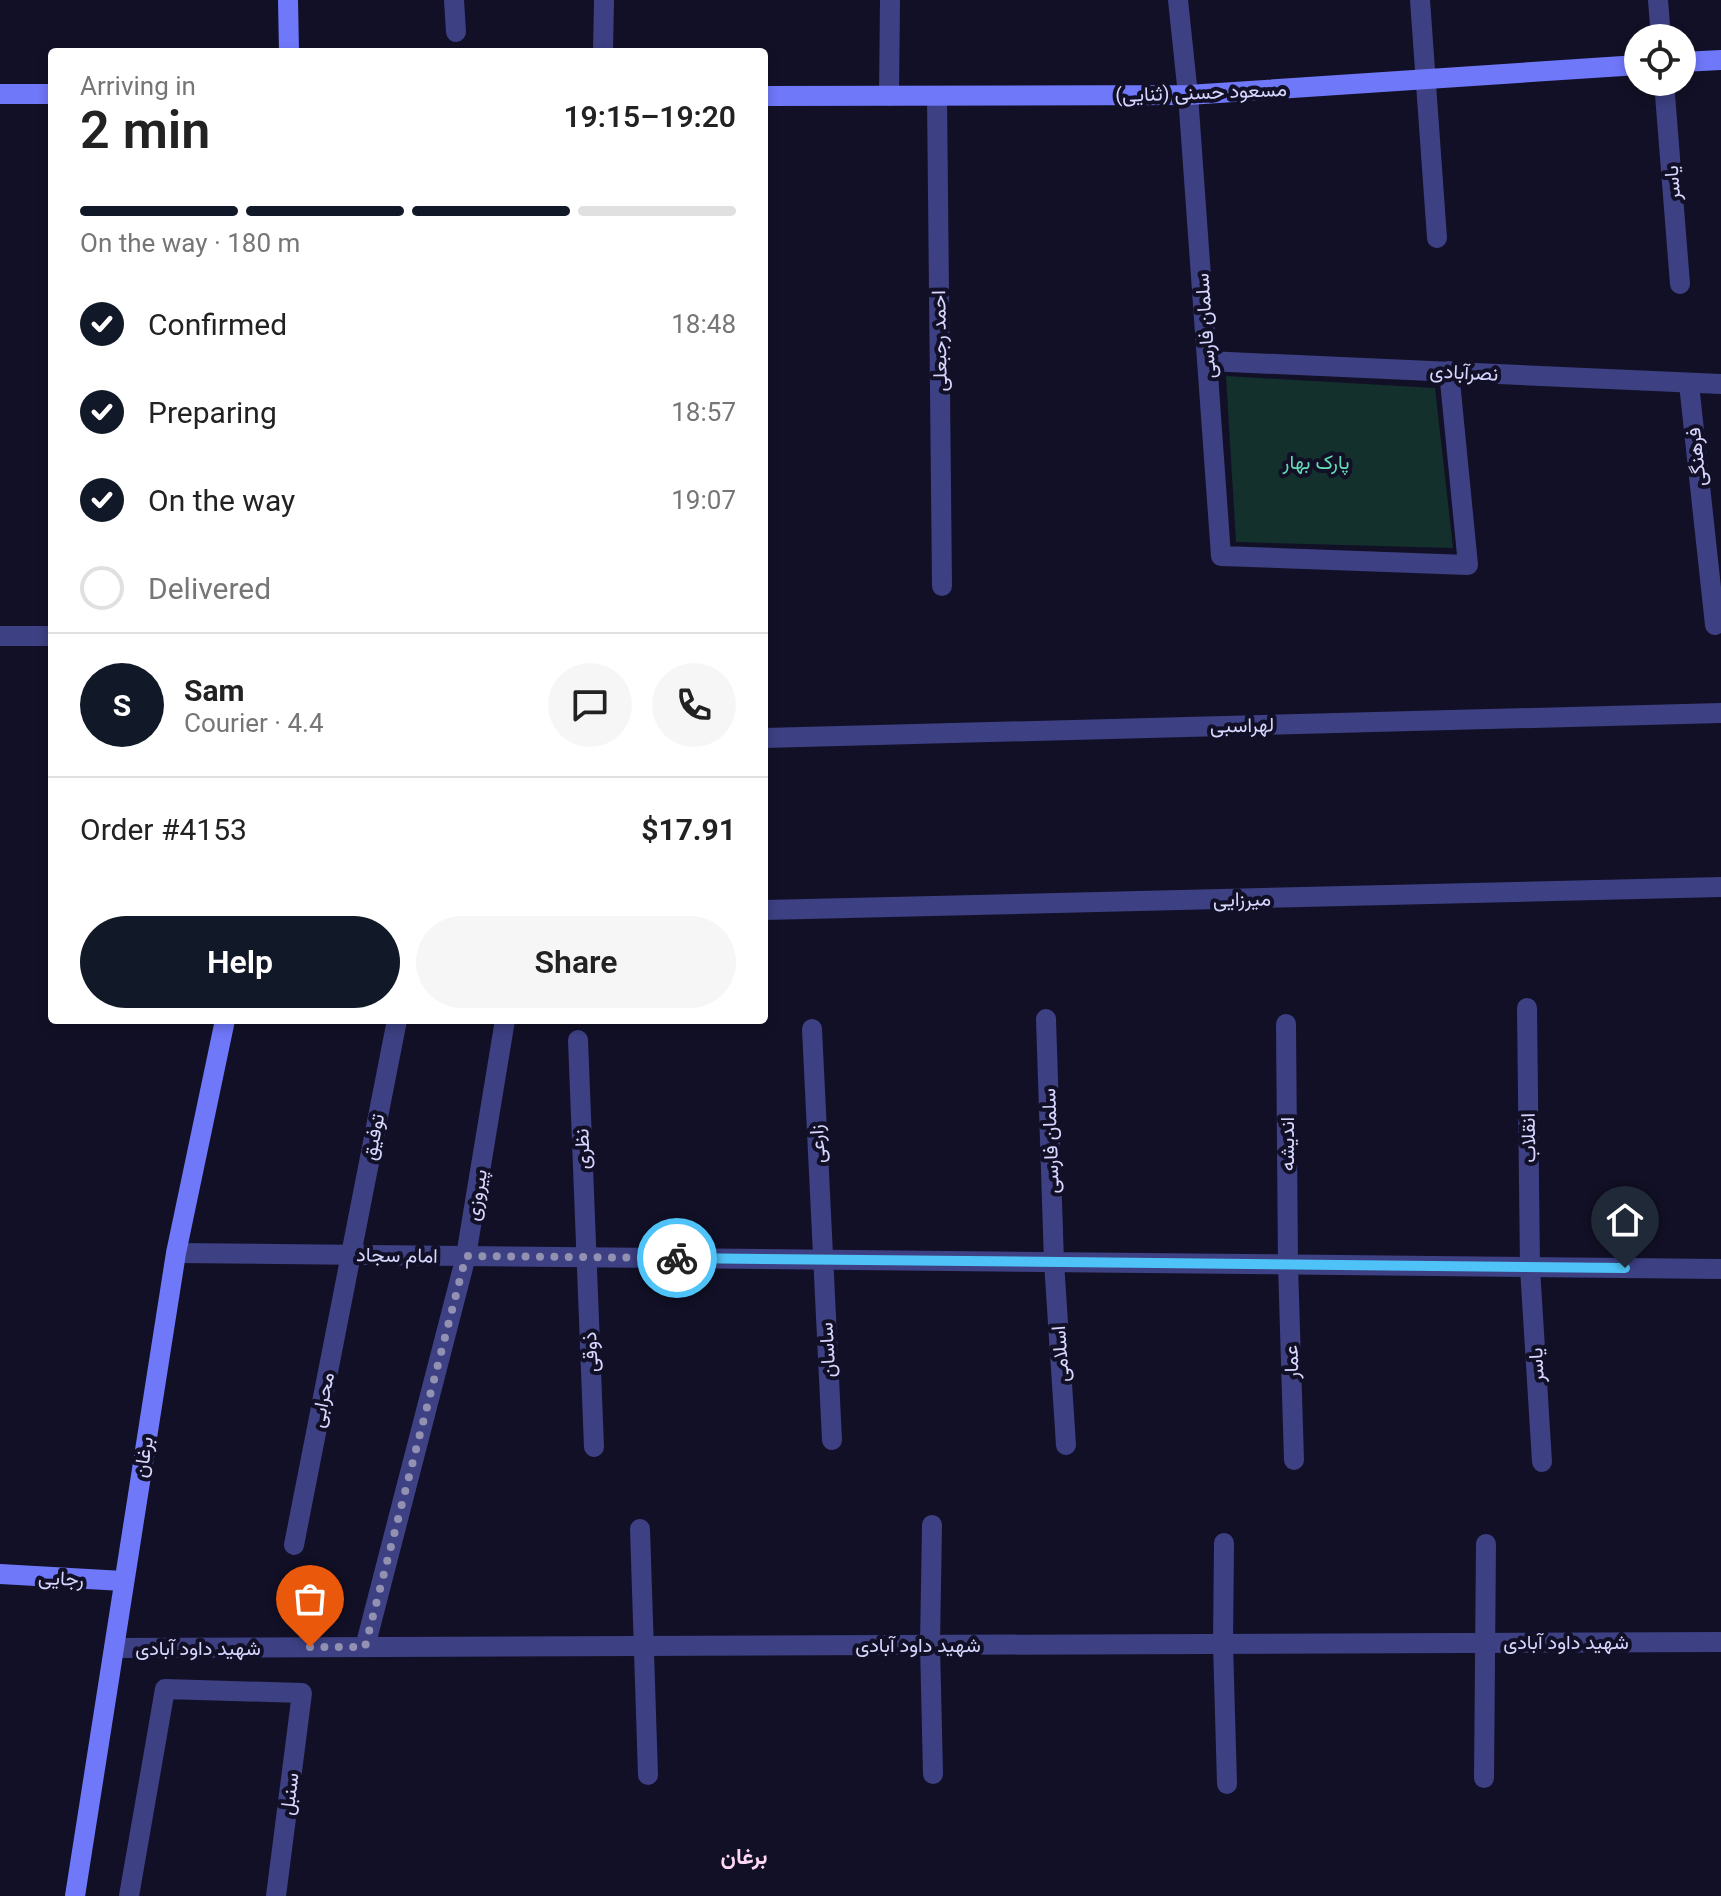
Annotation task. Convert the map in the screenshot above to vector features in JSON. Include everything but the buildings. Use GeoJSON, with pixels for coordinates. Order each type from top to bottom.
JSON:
{"type":"FeatureCollection","features":[{"type":"Feature","properties":{"kind":"street"},"geometry":{"type":"LineString","coordinates":[[288,0],[289,48]]}},
{"type":"Feature","properties":{"kind":"street"},"geometry":{"type":"LineString","coordinates":[[454,0],[456,32]]}},
{"type":"Feature","properties":{"kind":"street"},"geometry":{"type":"LineString","coordinates":[[603,48],[604,0]]}},
{"type":"Feature","properties":{"kind":"street"},"geometry":{"type":"LineString","coordinates":[[889,96],[890,0]]}},
{"type":"Feature","properties":{"kind":"street","name":"سلمان فارسی"},"geometry":{"type":"LineString","coordinates":[[1178,0],[1188,95],[1221,556],[1468,565],[1449,371]]}},
{"type":"Feature","properties":{"kind":"street"},"geometry":{"type":"LineString","coordinates":[[1420,0],[1437,238]]}},
{"type":"Feature","properties":{"kind":"street"},"geometry":{"type":"LineString","coordinates":[[1658,0],[1660,24]]}},
{"type":"Feature","properties":{"kind":"street"},"geometry":{"type":"LineString","coordinates":[[1696,61],[1721,60]]}},
{"type":"Feature","properties":{"kind":"street","name":"مسعود حسنی (ثنایی)"},"geometry":{"type":"LineString","coordinates":[[768,96],[1188,95],[1624,66]]}},
{"type":"Feature","properties":{"kind":"street"},"geometry":{"type":"LineString","coordinates":[[0,94],[48,94]]}},
{"type":"Feature","properties":{"kind":"street","name":"احمد رجبعلی"},"geometry":{"type":"LineString","coordinates":[[937,96],[942,586]]}},
{"type":"Feature","properties":{"kind":"street","name":"یاسر"},"geometry":{"type":"LineString","coordinates":[[1665,96],[1680,284]]}},
{"type":"Feature","properties":{"kind":"street","name":"نصرآبادی"},"geometry":{"type":"LineString","coordinates":[[1207,361],[1721,384]]}},
{"type":"Feature","properties":{"kind":"street","name":"فرهنگی"},"geometry":{"type":"LineString","coordinates":[[1689,384],[1715,625]]}},
{"type":"Feature","properties":{"kind":"street"},"geometry":{"type":"LineString","coordinates":[[0,636],[48,636]]}},
{"type":"Feature","properties":{"kind":"street","name":"لهراسبی"},"geometry":{"type":"LineString","coordinates":[[768,738],[1721,713]]}},
{"type":"Feature","properties":{"kind":"street","name":"میرزایی"},"geometry":{"type":"LineString","coordinates":[[768,910],[1721,887]]}},
{"type":"Feature","properties":{"kind":"street","name":"انقلاب"},"geometry":{"type":"LineString","coordinates":[[1527,1008],[1530,1268]]}},
{"type":"Feature","properties":{"kind":"street","name":"سلمان فارسی"},"geometry":{"type":"LineString","coordinates":[[1046,1019],[1054,1262]]}},
{"type":"Feature","properties":{"kind":"street","name":"برغان"},"geometry":{"type":"LineString","coordinates":[[75,1896],[176,1253],[224,1024]]}},
{"type":"Feature","properties":{"kind":"street","name":"توفیق"},"geometry":{"type":"LineString","coordinates":[[349,1255],[396,1024]]}},
{"type":"Feature","properties":{"kind":"street","name":"پیروزی"},"geometry":{"type":"LineString","coordinates":[[365,1647],[466,1256],[504,1024]]}},
{"type":"Feature","properties":{"kind":"street","name":"اندیشه"},"geometry":{"type":"LineString","coordinates":[[1286,1024],[1288,1265]]}},
{"type":"Feature","properties":{"kind":"street","name":"زارعی"},"geometry":{"type":"LineString","coordinates":[[812,1029],[822,1260]]}},
{"type":"Feature","properties":{"kind":"street","name":"نظری"},"geometry":{"type":"LineString","coordinates":[[578,1040],[585,1257]]}},
{"type":"Feature","properties":{"kind":"street","name":"امام سجاد"},"geometry":{"type":"LineString","coordinates":[[176,1253],[1721,1269]]}},
{"type":"Feature","properties":{"kind":"street","name":"محرابی"},"geometry":{"type":"LineString","coordinates":[[294,1545],[349,1255]]}},
{"type":"Feature","properties":{"kind":"street","name":"ذوقی"},"geometry":{"type":"LineString","coordinates":[[585,1257],[594,1447]]}},
{"type":"Feature","properties":{"kind":"street","name":"ساسان"},"geometry":{"type":"LineString","coordinates":[[822,1260],[832,1440]]}},
{"type":"Feature","properties":{"kind":"street","name":"اسلامی"},"geometry":{"type":"LineString","coordinates":[[1054,1262],[1066,1445]]}},
{"type":"Feature","properties":{"kind":"street","name":"عمار"},"geometry":{"type":"LineString","coordinates":[[1288,1265],[1294,1460]]}},
{"type":"Feature","properties":{"kind":"street","name":"یاسر"},"geometry":{"type":"LineString","coordinates":[[1530,1268],[1542,1462]]}},
{"type":"Feature","properties":{"kind":"street"},"geometry":{"type":"LineString","coordinates":[[932,1525],[930,1645],[933,1774]]}},
{"type":"Feature","properties":{"kind":"street"},"geometry":{"type":"LineString","coordinates":[[640,1529],[648,1775]]}},
{"type":"Feature","properties":{"kind":"street"},"geometry":{"type":"LineString","coordinates":[[1224,1543],[1227,1784]]}},
{"type":"Feature","properties":{"kind":"street"},"geometry":{"type":"LineString","coordinates":[[1484,1778],[1486,1544]]}},
{"type":"Feature","properties":{"kind":"street","name":"رجایی"},"geometry":{"type":"LineString","coordinates":[[0,1574],[123,1581]]}},
{"type":"Feature","properties":{"kind":"street","name":"شهید داود آبادی"},"geometry":{"type":"LineString","coordinates":[[114,1648],[1721,1642]]}},
{"type":"Feature","properties":{"kind":"street","name":"سنبل"},"geometry":{"type":"LineString","coordinates":[[129,1896],[165,1689],[302,1693],[276,1896]]}},
{"type":"Feature","properties":{"kind":"green space","name":"پارک‌ بهار"},"geometry":{"type":"Polygon","coordinates":[[[1226,376],[1435,388],[1453,548],[1236,542],[1226,376]]]}},
{"type":"Feature","properties":{"kind":"way so far"},"geometry":{"type":"LineString","coordinates":[[310,1647],[365,1647],[466,1256],[677,1258]]}},
{"type":"Feature","properties":{"kind":"district","name":"برغان"},"geometry":{"type":"Point","coordinates":[744,1856]}},
{"type":"Feature","properties":{"kind":"route"},"geometry":{"type":"LineString","coordinates":[[677,1258],[1625,1268]]}}]}
